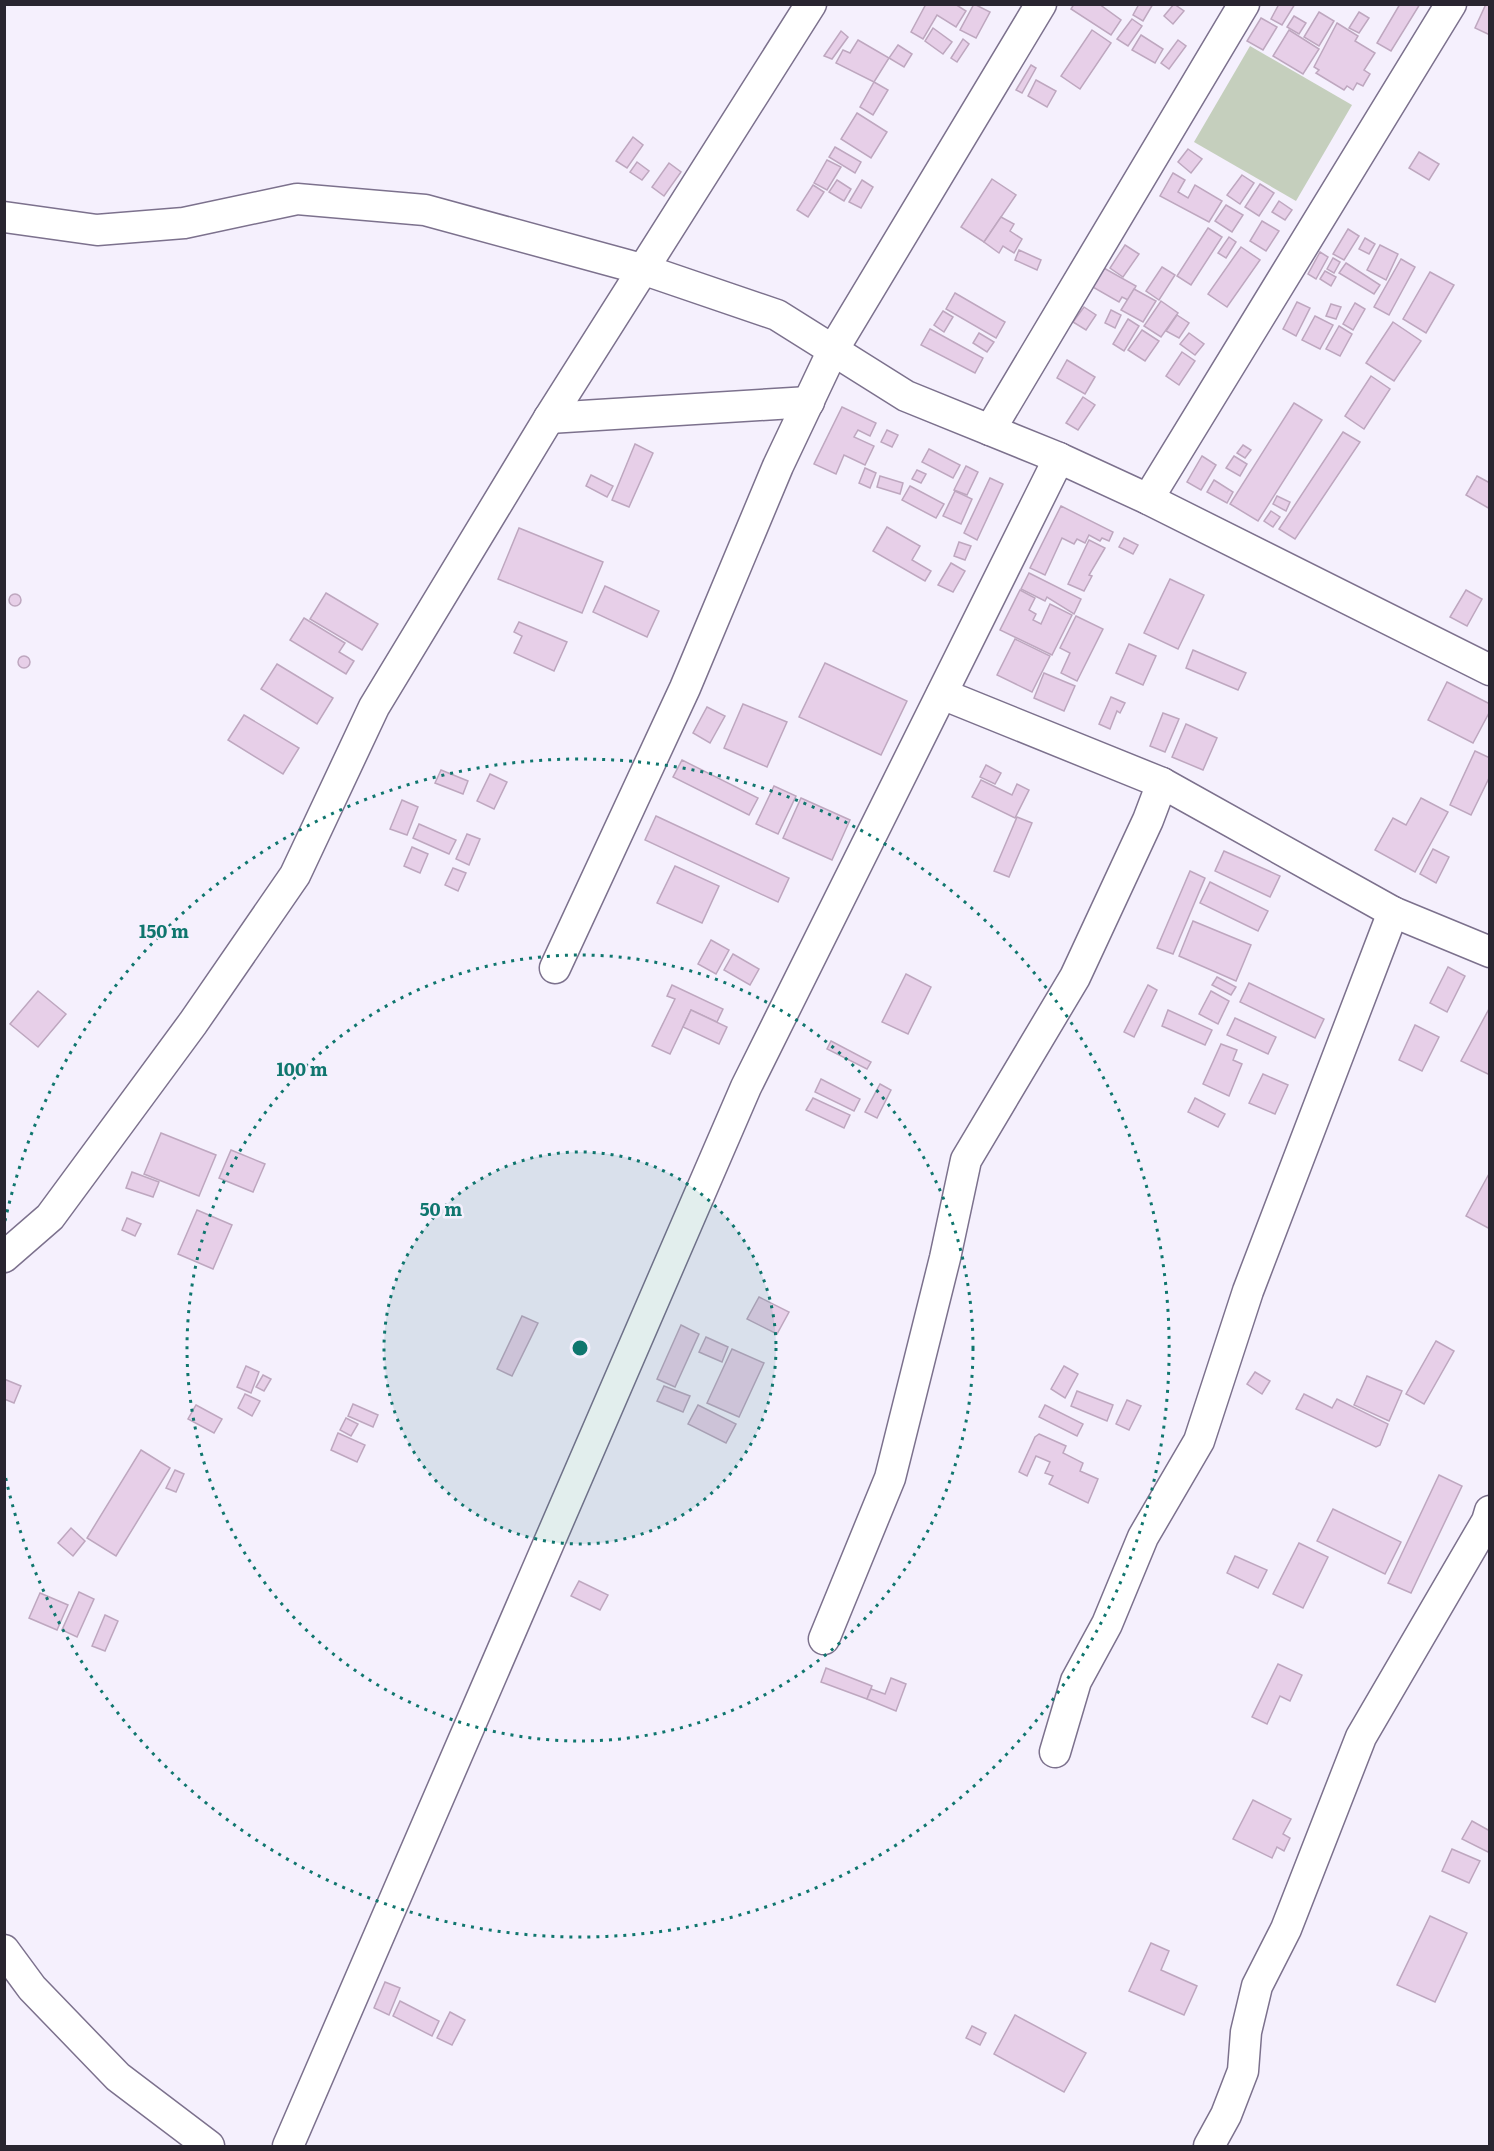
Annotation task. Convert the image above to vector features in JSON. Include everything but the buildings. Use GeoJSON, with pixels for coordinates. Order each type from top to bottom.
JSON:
{"type":"FeatureCollection","features":[{"type":"Feature","properties":{"kind":"street"},"geometry":{"type":"LineString","coordinates":[[4,1257],[50,1217],[193,1023],[295,875],[374,707],[549,418],[645,270],[811,4]]}},
{"type":"Feature","properties":{"kind":"street"},"geometry":{"type":"LineString","coordinates":[[555,968],[685,688],[778,466],[833,350],[1041,4]]}},
{"type":"Feature","properties":{"kind":"street"},"geometry":{"type":"LineString","coordinates":[[990,430],[1244,4]]}},
{"type":"Feature","properties":{"kind":"street"},"geometry":{"type":"LineString","coordinates":[[1148,499],[1451,4]]}},
{"type":"Feature","properties":{"kind":"street"},"geometry":{"type":"LineString","coordinates":[[4,217],[98,230],[184,223],[297,199],[425,210],[645,270],[777,315],[906,396],[1059,458],[1487,663]]}},
{"type":"Feature","properties":{"kind":"street"},"geometry":{"type":"LineString","coordinates":[[549,418],[809,402]]}},
{"type":"Feature","properties":{"kind":"street"},"geometry":{"type":"LineString","coordinates":[[288,2146],[746,1087],[1059,458]]}},
{"type":"Feature","properties":{"kind":"street"},"geometry":{"type":"LineString","coordinates":[[942,694],[1162,783],[1393,912],[1490,952]]}},
{"type":"Feature","properties":{"kind":"street"},"geometry":{"type":"LineString","coordinates":[[824,1639],[890,1478],[945,1258],[966,1160],[1075,978],[1148,820],[1162,783]]}},
{"type":"Feature","properties":{"kind":"street"},"geometry":{"type":"LineString","coordinates":[[1055,1752],[1076,1681],[1107,1624],[1143,1537],[1199,1441],[1248,1291],[1393,912]]}},
{"type":"Feature","properties":{"kind":"street"},"geometry":{"type":"LineString","coordinates":[[1209,2146],[1226,2115],[1243,2071],[1246,2032],[1257,1986],[1286,1929],[1361,1737],[1487,1521],[1490,1512]]}},
{"type":"Feature","properties":{"kind":"street"},"geometry":{"type":"LineString","coordinates":[[4,1950],[32,1988],[118,2077],[209,2146]]}},
{"type":"Feature","properties":{"kind":"green space"},"geometry":{"type":"Polygon","coordinates":[[[1250,46],[1352,105],[1296,201],[1194,142],[1250,46]]]}}]}
